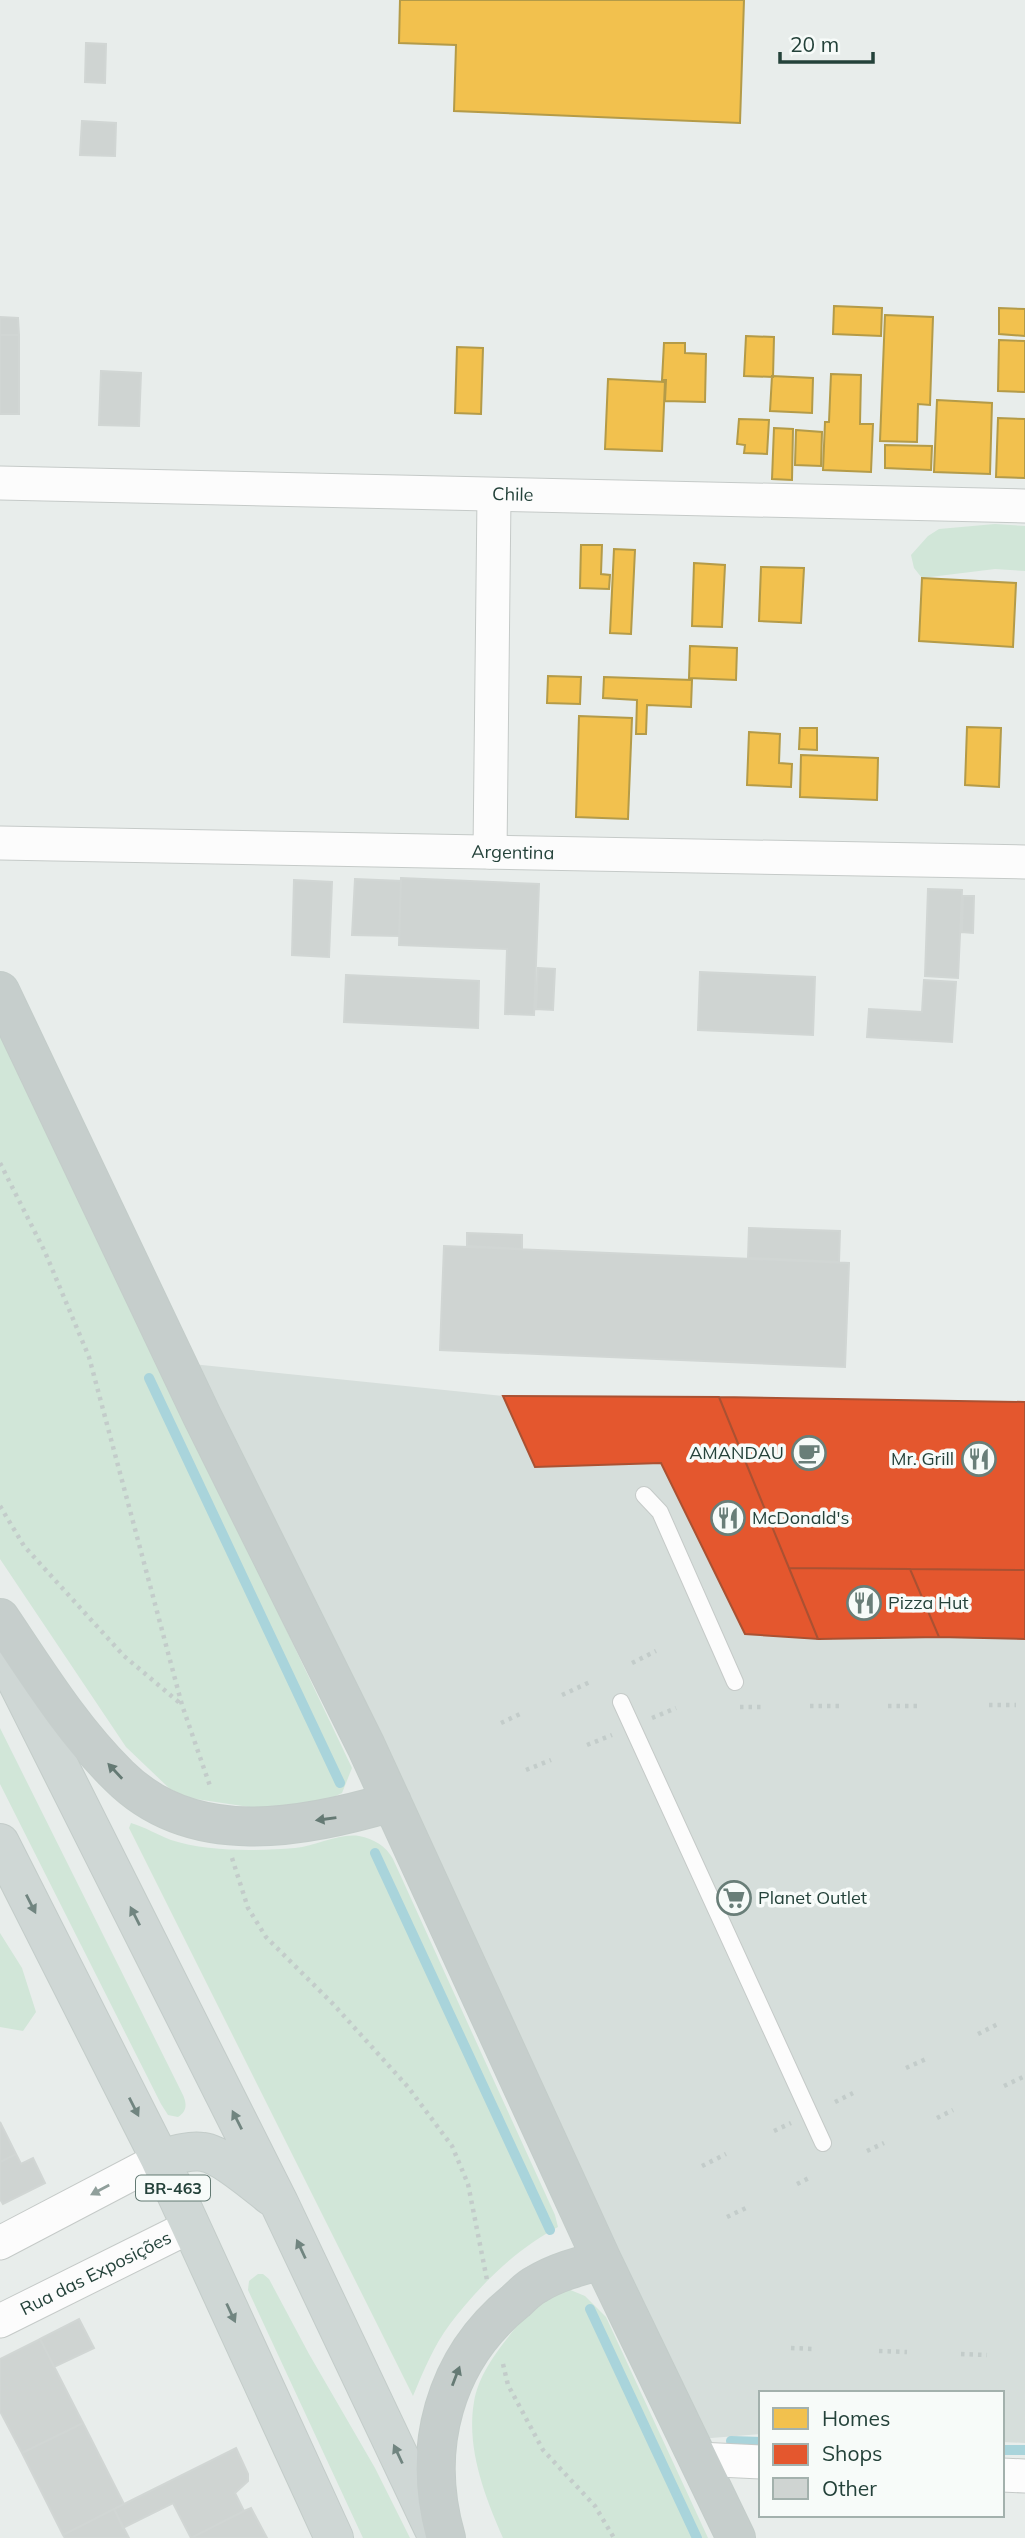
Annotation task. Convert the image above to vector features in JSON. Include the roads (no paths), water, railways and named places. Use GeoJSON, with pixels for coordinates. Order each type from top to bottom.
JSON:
{"type":"FeatureCollection","features":[{"type":"Feature","properties":{"kind":"highway"},"geometry":{"type":"LineString","coordinates":[[0,991],[202,1416],[392,1802],[602,2260],[736,2538]]}},
{"type":"Feature","properties":{"kind":"highway"},"geometry":{"type":"LineString","coordinates":[[0,1618],[64,1713],[120,1777],[153,1802],[188,1818],[224,1825],[272,1827],[339,1817],[392,1802]]}},
{"type":"Feature","properties":{"kind":"highway"},"geometry":{"type":"LineString","coordinates":[[446,2538],[435,2471],[440,2416],[460,2364],[493,2319],[536,2284],[572,2267],[602,2260]]}},
{"type":"Feature","properties":{"kind":"main road"},"geometry":{"type":"LineString","coordinates":[[0,1648],[279,2203],[438,2538]]}},
{"type":"Feature","properties":{"kind":"main road","name":"BR-463"},"geometry":{"type":"LineString","coordinates":[[0,1843],[160,2159],[334,2538]]}},
{"type":"Feature","properties":{"kind":"main road"},"geometry":{"type":"LineString","coordinates":[[160,2159],[181,2153],[206,2152],[243,2173],[279,2203]]}},
{"type":"Feature","properties":{"kind":"street","name":"Chile"},"geometry":{"type":"LineString","coordinates":[[0,483],[1025,506]]}},
{"type":"Feature","properties":{"kind":"street"},"geometry":{"type":"LineString","coordinates":[[491,852],[494,496]]}},
{"type":"Feature","properties":{"kind":"street","name":"Argentina"},"geometry":{"type":"LineString","coordinates":[[0,843],[1025,862]]}},
{"type":"Feature","properties":{"kind":"street"},"geometry":{"type":"LineString","coordinates":[[0,2243],[160,2159]]}},
{"type":"Feature","properties":{"kind":"street","name":"Rua das Exposições"},"geometry":{"type":"LineString","coordinates":[[0,2321],[191,2225]]}},
{"type":"Feature","properties":{"kind":"street"},"geometry":{"type":"LineString","coordinates":[[698,2459],[759,2462]]}},
{"type":"Feature","properties":{"kind":"street"},"geometry":{"type":"LineString","coordinates":[[1004,2475],[1025,2476]]}},
{"type":"Feature","properties":{"kind":"lane"},"geometry":{"type":"LineString","coordinates":[[644,1495],[660,1512],[735,1682]]}},
{"type":"Feature","properties":{"kind":"lane"},"geometry":{"type":"LineString","coordinates":[[621,1702],[823,2143]]}},
{"type":"Feature","properties":{"kind":"waterway"},"geometry":{"type":"LineString","coordinates":[[149,1378],[340,1783]]}},
{"type":"Feature","properties":{"kind":"waterway"},"geometry":{"type":"LineString","coordinates":[[375,1853],[550,2230]]}},
{"type":"Feature","properties":{"kind":"waterway"},"geometry":{"type":"LineString","coordinates":[[590,2309],[697,2538]]}},
{"type":"Feature","properties":{"kind":"waterway"},"geometry":{"type":"LineString","coordinates":[[731,2441],[759,2442]]}},
{"type":"Feature","properties":{"kind":"waterway"},"geometry":{"type":"LineString","coordinates":[[1004,2450],[1025,2450]]}},
{"type":"Feature","properties":{"kind":"place","name":"AMANDAU"},"geometry":{"type":"Point","coordinates":[809,1453]}},
{"type":"Feature","properties":{"kind":"place","name":"Mr. Grill"},"geometry":{"type":"Point","coordinates":[979,1459]}},
{"type":"Feature","properties":{"kind":"place","name":"McDonald's"},"geometry":{"type":"Point","coordinates":[728,1518]}},
{"type":"Feature","properties":{"kind":"place","name":"Pizza Hut"},"geometry":{"type":"Point","coordinates":[864,1603]}},
{"type":"Feature","properties":{"kind":"place","name":"Planet Outlet"},"geometry":{"type":"Point","coordinates":[734,1898]}}]}
